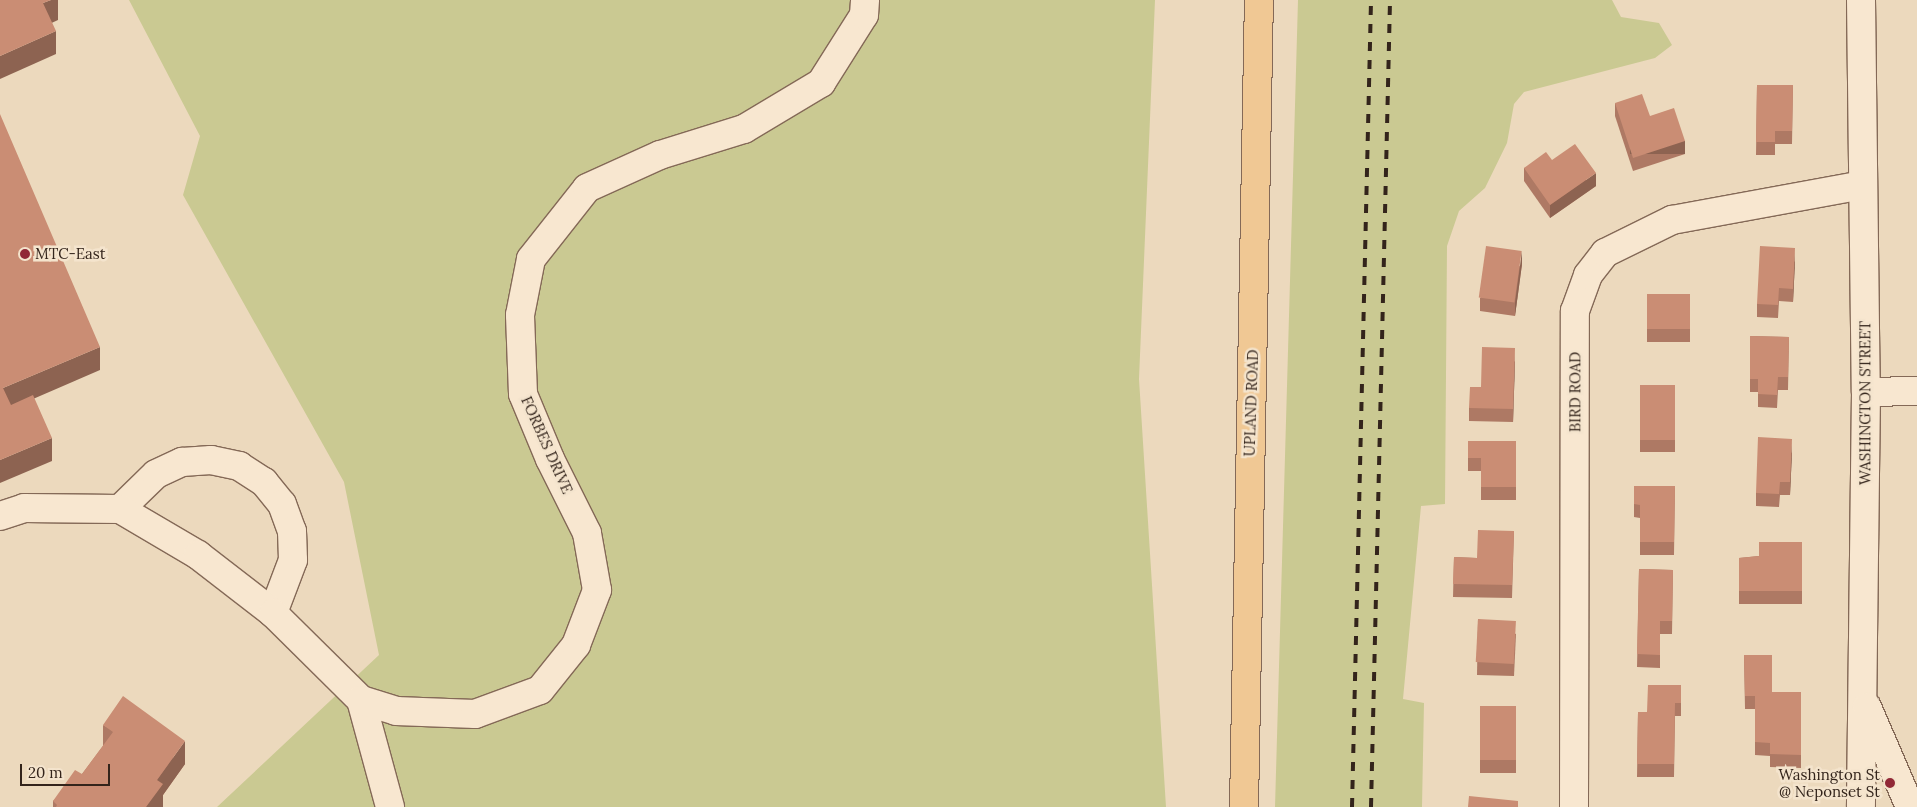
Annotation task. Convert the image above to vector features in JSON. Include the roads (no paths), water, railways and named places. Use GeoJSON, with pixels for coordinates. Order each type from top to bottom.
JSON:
{"type":"FeatureCollection","features":[{"type":"Feature","properties":{"kind":"main road","name":"UPLAND ROAD"},"geometry":{"type":"LineString","coordinates":[[1244,807],[1259,0]]}},
{"type":"Feature","properties":{"kind":"street","name":"FORBES DRIVE"},"geometry":{"type":"LineString","coordinates":[[361,700],[396,711],[475,714],[540,690],[576,645],[597,590],[588,533],[550,459],[523,394],[520,315],[531,260],[587,188],[660,155],[744,129],[821,84],[864,15],[865,0]]}},
{"type":"Feature","properties":{"kind":"street","name":"WASHINGTON STREET"},"geometry":{"type":"LineString","coordinates":[[1861,0],[1866,392],[1861,807]]}},
{"type":"Feature","properties":{"kind":"street","name":"BIRD ROAD"},"geometry":{"type":"LineString","coordinates":[[1574,807],[1574,312],[1588,275],[1605,253],[1672,220],[1863,186]]}},
{"type":"Feature","properties":{"kind":"street"},"geometry":{"type":"LineString","coordinates":[[1866,392],[1917,391]]}},
{"type":"Feature","properties":{"kind":"street"},"geometry":{"type":"LineString","coordinates":[[120,510],[156,474],[182,462],[211,460],[239,466],[264,482],[282,504],[292,531],[293,560],[273,613]]}},
{"type":"Feature","properties":{"kind":"street"},"geometry":{"type":"LineString","coordinates":[[0,516],[24,508],[120,510],[198,555],[273,613],[361,700],[390,807]]}},
{"type":"Feature","properties":{"kind":"street"},"geometry":{"type":"LineString","coordinates":[[1862,696],[1910,807]]}},
{"type":"Feature","properties":{"kind":"railway"},"geometry":{"type":"LineString","coordinates":[[1352,807],[1371,0]]}},
{"type":"Feature","properties":{"kind":"railway"},"geometry":{"type":"LineString","coordinates":[[1371,807],[1390,0]]}},
{"type":"Feature","properties":{"kind":"place","name":"MTC-East"},"geometry":{"type":"Point","coordinates":[25,254]}},
{"type":"Feature","properties":{"kind":"place","name":"Washington St @ Neponset St"},"geometry":{"type":"Point","coordinates":[1890,783]}}]}
